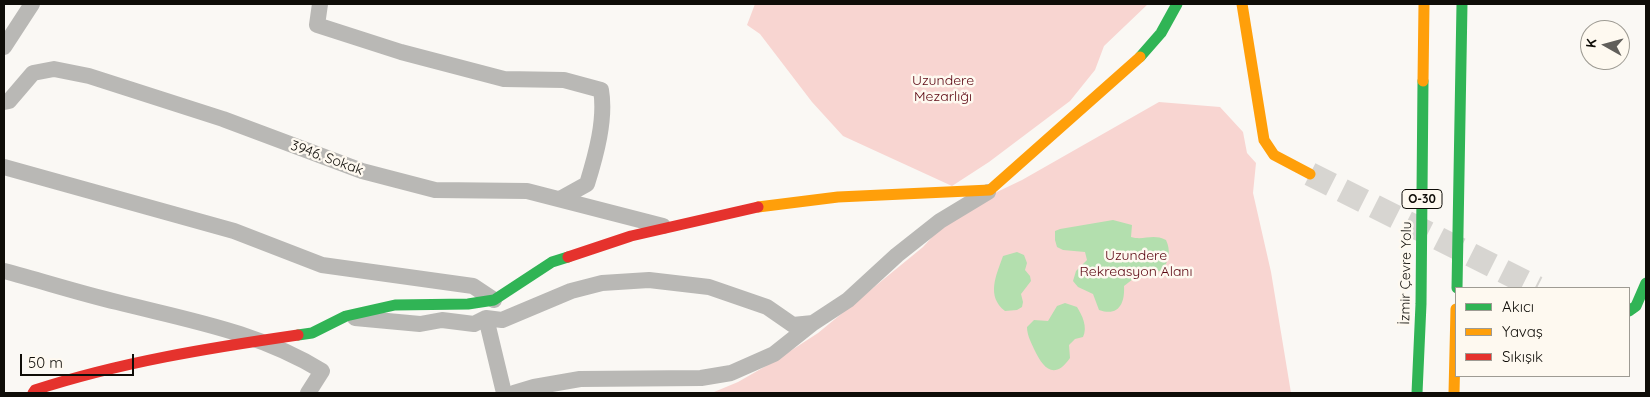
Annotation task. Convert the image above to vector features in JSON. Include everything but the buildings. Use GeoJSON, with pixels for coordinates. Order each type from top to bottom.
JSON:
{"type":"FeatureCollection","features":[{"type":"Feature","properties":{"kind":"main road"},"geometry":{"type":"LineString","coordinates":[[33,393],[35,390],[69,379],[178,353],[312,333],[346,316],[395,305],[468,304],[494,300],[552,262],[631,236],[757,206],[838,197],[990,190],[1133,64],[1162,33],[1177,4]]}},
{"type":"Feature","properties":{"kind":"main road"},"geometry":{"type":"LineString","coordinates":[[1242,4],[1264,140],[1274,155],[1310,174]]}},
{"type":"Feature","properties":{"kind":"main road","name":"İzmir Çevre Yolu"},"geometry":{"type":"LineString","coordinates":[[1417,393],[1421,304],[1424,4]]}},
{"type":"Feature","properties":{"kind":"main road","name":"O-30"},"geometry":{"type":"LineString","coordinates":[[1457,287],[1462,4]]}},
{"type":"Feature","properties":{"kind":"main road"},"geometry":{"type":"LineString","coordinates":[[1630,310],[1636,306],[1646,283]]}},
{"type":"Feature","properties":{"kind":"main road"},"geometry":{"type":"LineString","coordinates":[[1454,393],[1455,351]]}},
{"type":"Feature","properties":{"kind":"street"},"geometry":{"type":"LineString","coordinates":[[4,47],[32,4]]}},
{"type":"Feature","properties":{"kind":"street"},"geometry":{"type":"LineString","coordinates":[[320,4],[317,25],[401,52],[504,79],[564,80],[601,90],[603,104],[587,184],[560,199]]}},
{"type":"Feature","properties":{"kind":"street","name":"3946. Sokak"},"geometry":{"type":"LineString","coordinates":[[4,102],[9,101],[33,73],[54,69],[88,76],[224,119],[362,171],[434,190],[528,191],[667,227]]}},
{"type":"Feature","properties":{"kind":"street"},"geometry":{"type":"LineString","coordinates":[[4,167],[234,231],[322,264],[473,286],[494,300]]}},
{"type":"Feature","properties":{"kind":"street"},"geometry":{"type":"LineString","coordinates":[[514,393],[534,387],[580,379],[701,378],[731,373],[774,354],[813,323],[848,300],[940,221],[990,190]]}},
{"type":"Feature","properties":{"kind":"street"},"geometry":{"type":"LineString","coordinates":[[4,270],[117,302],[206,322],[260,340],[296,355],[322,371],[308,393]]}},
{"type":"Feature","properties":{"kind":"street"},"geometry":{"type":"LineString","coordinates":[[346,316],[371,321],[420,324],[442,320],[474,324],[486,318],[502,320],[572,291],[602,283],[649,280],[709,287],[767,307],[793,325],[813,323]]}},
{"type":"Feature","properties":{"kind":"street"},"geometry":{"type":"LineString","coordinates":[[486,318],[504,393]]}},
{"type":"Feature","properties":{"kind":"green space","name":"Uzundere Mezarlığı"},"geometry":{"type":"Polygon","coordinates":[[[755,4],[1148,4],[1104,46],[1095,70],[1070,101],[989,162],[952,186],[843,136],[812,102],[760,34],[747,25],[755,4]]]}},
{"type":"Feature","properties":{"kind":"green space","name":"Uzundere Rekreasyon Alanı"},"geometry":{"type":"Polygon","coordinates":[[[1159,102],[1220,107],[1243,132],[1247,153],[1256,163],[1253,193],[1271,272],[1291,393],[676,393],[714,392],[738,382],[778,359],[818,333],[923,247],[955,212],[1022,180],[1159,102]]]}},
{"type":"Feature","properties":{"kind":"shaded area"},"geometry":{"type":"Polygon","coordinates":[[[1113,220],[1132,225],[1131,237],[1156,237],[1166,240],[1169,255],[1163,270],[1133,279],[1124,286],[1122,303],[1116,310],[1106,312],[1099,310],[1093,294],[1078,287],[1073,281],[1076,271],[1087,260],[1085,252],[1063,250],[1057,247],[1055,231],[1113,220]]]}},
{"type":"Feature","properties":{"kind":"shaded area"},"geometry":{"type":"Polygon","coordinates":[[[1017,252],[1024,255],[1027,263],[1025,270],[1030,276],[1031,281],[1021,294],[1022,307],[1017,310],[1005,311],[996,299],[994,285],[1003,256],[1017,252]]]}},
{"type":"Feature","properties":{"kind":"shaded area"},"geometry":{"type":"Polygon","coordinates":[[[1065,303],[1077,307],[1084,321],[1085,329],[1083,337],[1075,339],[1069,345],[1070,358],[1064,365],[1059,369],[1049,369],[1037,356],[1029,338],[1027,327],[1034,320],[1048,321],[1057,306],[1065,303]]]}},
{"type":"Feature","properties":{"kind":"tunnel"},"geometry":{"type":"LineString","coordinates":[[1310,174],[1535,287]]}},
{"type":"Feature","properties":{"kind":"traffic: fast"},"geometry":{"type":"LineString","coordinates":[[1140,57],[1161,33],[1177,4]]}},
{"type":"Feature","properties":{"kind":"traffic: fast"},"geometry":{"type":"LineString","coordinates":[[1457,287],[1462,4]]}},
{"type":"Feature","properties":{"kind":"traffic: fast"},"geometry":{"type":"LineString","coordinates":[[1417,393],[1421,304],[1423,81]]}},
{"type":"Feature","properties":{"kind":"traffic: fast"},"geometry":{"type":"LineString","coordinates":[[298,335],[312,333],[346,316],[395,305],[468,304],[494,300],[552,262],[568,257]]}},
{"type":"Feature","properties":{"kind":"traffic: fast"},"geometry":{"type":"LineString","coordinates":[[1630,310],[1636,306],[1646,283]]}},
{"type":"Feature","properties":{"kind":"traffic: slow"},"geometry":{"type":"LineString","coordinates":[[1242,4],[1264,140],[1274,155],[1310,174]]}},
{"type":"Feature","properties":{"kind":"traffic: slow"},"geometry":{"type":"LineString","coordinates":[[1423,81],[1424,4]]}},
{"type":"Feature","properties":{"kind":"traffic: slow"},"geometry":{"type":"LineString","coordinates":[[758,207],[838,197],[990,190],[1140,57]]}},
{"type":"Feature","properties":{"kind":"traffic: slow"},"geometry":{"type":"LineString","coordinates":[[1454,393],[1455,351]]}},
{"type":"Feature","properties":{"kind":"traffic: jam"},"geometry":{"type":"LineString","coordinates":[[568,257],[631,236],[758,207]]}},
{"type":"Feature","properties":{"kind":"traffic: jam"},"geometry":{"type":"LineString","coordinates":[[33,393],[35,390],[100,371],[198,351],[298,335]]}}]}
